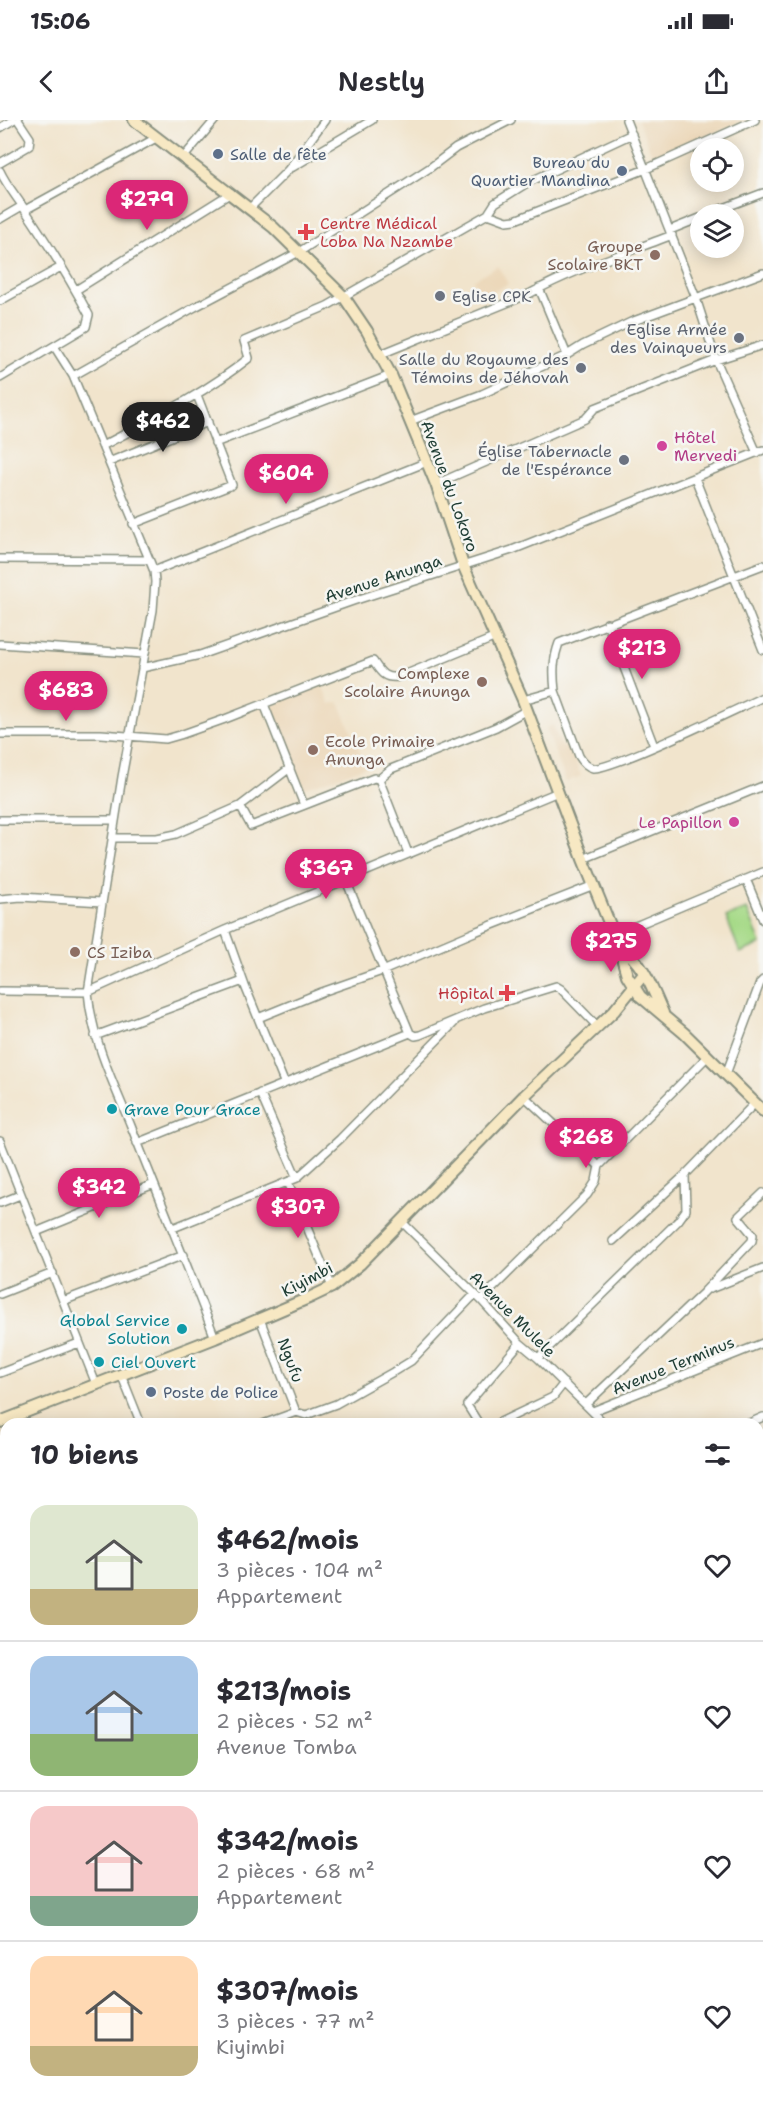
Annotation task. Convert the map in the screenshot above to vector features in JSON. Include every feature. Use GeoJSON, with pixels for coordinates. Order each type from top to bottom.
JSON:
{"type":"FeatureCollection","features":[{"type":"Feature","properties":{"kind":"street"},"geometry":{"type":"LineString","coordinates":[[0,128],[13,120]]}},
{"type":"Feature","properties":{"kind":"street"},"geometry":{"type":"LineString","coordinates":[[0,163],[30,146],[30,138],[18,120]]}},
{"type":"Feature","properties":{"kind":"street","name":"Avenue du Lokoro"},"geometry":{"type":"LineString","coordinates":[[134,120],[250,208],[299,252],[344,297],[381,354],[392,375],[436,484],[463,565],[525,705],[619,947],[623,966],[637,992]]}},
{"type":"Feature","properties":{"kind":"street"},"geometry":{"type":"LineString","coordinates":[[183,158],[215,120]]}},
{"type":"Feature","properties":{"kind":"street"},"geometry":{"type":"LineString","coordinates":[[250,208],[288,170],[325,120]]}},
{"type":"Feature","properties":{"kind":"street"},"geometry":{"type":"LineString","coordinates":[[288,170],[372,120]]}},
{"type":"Feature","properties":{"kind":"street"},"geometry":{"type":"LineString","coordinates":[[72,376],[299,252],[456,148],[512,120]]}},
{"type":"Feature","properties":{"kind":"street"},"geometry":{"type":"LineString","coordinates":[[626,120],[696,298],[716,360],[760,451]]}},
{"type":"Feature","properties":{"kind":"street"},"geometry":{"type":"LineString","coordinates":[[488,214],[511,221],[646,168],[755,120]]}},
{"type":"Feature","properties":{"kind":"street"},"geometry":{"type":"LineString","coordinates":[[102,446],[197,395],[249,358],[244,341],[344,297],[488,214],[495,203],[527,183],[632,134]]}},
{"type":"Feature","properties":{"kind":"street"},"geometry":{"type":"LineString","coordinates":[[0,219],[156,138]]}},
{"type":"Feature","properties":{"kind":"street"},"geometry":{"type":"LineString","coordinates":[[0,171],[8,187],[76,290],[89,315],[86,327],[0,378]]}},
{"type":"Feature","properties":{"kind":"street"},"geometry":{"type":"LineString","coordinates":[[76,290],[231,193]]}},
{"type":"Feature","properties":{"kind":"street"},"geometry":{"type":"LineString","coordinates":[[734,204],[763,193]]}},
{"type":"Feature","properties":{"kind":"street"},"geometry":{"type":"LineString","coordinates":[[381,354],[529,294],[538,288],[690,223]]}},
{"type":"Feature","properties":{"kind":"street"},"geometry":{"type":"LineString","coordinates":[[0,301],[61,267]]}},
{"type":"Feature","properties":{"kind":"street"},"geometry":{"type":"LineString","coordinates":[[410,421],[482,394],[567,355],[631,322],[763,273]]}},
{"type":"Feature","properties":{"kind":"street"},"geometry":{"type":"LineString","coordinates":[[538,288],[567,355]]}},
{"type":"Feature","properties":{"kind":"street"},"geometry":{"type":"LineString","coordinates":[[436,484],[585,418],[595,408],[716,360],[763,345]]}},
{"type":"Feature","properties":{"kind":"street"},"geometry":{"type":"LineString","coordinates":[[54,346],[72,376],[109,462],[154,571],[155,582],[153,610],[115,820],[88,992],[90,1016],[95,1036],[184,1255],[215,1338]]}},
{"type":"Feature","properties":{"kind":"street"},"geometry":{"type":"LineString","coordinates":[[215,443],[392,375]]}},
{"type":"Feature","properties":{"kind":"street"},"geometry":{"type":"LineString","coordinates":[[133,524],[232,485],[197,395]]}},
{"type":"Feature","properties":{"kind":"street"},"geometry":{"type":"LineString","coordinates":[[109,462],[208,422]]}},
{"type":"Feature","properties":{"kind":"street","name":"Avenue Anunga"},"geometry":{"type":"LineString","coordinates":[[141,668],[200,655],[353,601],[512,550],[760,451]]}},
{"type":"Feature","properties":{"kind":"street"},"geometry":{"type":"LineString","coordinates":[[154,571],[427,462]]}},
{"type":"Feature","properties":{"kind":"street"},"geometry":{"type":"LineString","coordinates":[[695,478],[763,650]]}},
{"type":"Feature","properties":{"kind":"street"},"geometry":{"type":"LineString","coordinates":[[0,559],[148,560]]}},
{"type":"Feature","properties":{"kind":"street"},"geometry":{"type":"LineString","coordinates":[[763,565],[559,643],[553,672],[555,691],[579,756],[582,762],[592,768],[602,767],[654,746],[763,697]]}},
{"type":"Feature","properties":{"kind":"street"},"geometry":{"type":"LineString","coordinates":[[607,623],[654,746]]}},
{"type":"Feature","properties":{"kind":"street"},"geometry":{"type":"LineString","coordinates":[[0,734],[101,734],[166,739],[264,704],[373,661],[383,676],[399,677],[496,637]]}},
{"type":"Feature","properties":{"kind":"street"},"geometry":{"type":"LineString","coordinates":[[0,644],[144,654]]}},
{"type":"Feature","properties":{"kind":"street"},"geometry":{"type":"LineString","coordinates":[[240,806],[251,826],[374,778],[379,779],[391,769],[496,727],[525,705],[555,691]]}},
{"type":"Feature","properties":{"kind":"street"},"geometry":{"type":"LineString","coordinates":[[264,704],[304,805]]}},
{"type":"Feature","properties":{"kind":"street"},"geometry":{"type":"LineString","coordinates":[[113,838],[157,838],[176,834],[240,806],[290,768]]}},
{"type":"Feature","properties":{"kind":"street"},"geometry":{"type":"LineString","coordinates":[[379,779],[408,853]]}},
{"type":"Feature","properties":{"kind":"street"},"geometry":{"type":"LineString","coordinates":[[583,859],[763,786]]}},
{"type":"Feature","properties":{"kind":"street"},"geometry":{"type":"LineString","coordinates":[[0,991],[88,992],[225,930],[558,792]]}},
{"type":"Feature","properties":{"kind":"street"},"geometry":{"type":"LineString","coordinates":[[0,820],[115,820]]}},
{"type":"Feature","properties":{"kind":"street"},"geometry":{"type":"LineString","coordinates":[[614,935],[763,872]]}},
{"type":"Feature","properties":{"kind":"street"},"geometry":{"type":"LineString","coordinates":[[345,879],[410,1033],[415,1036],[484,1008],[556,986],[597,1026]]}},
{"type":"Feature","properties":{"kind":"street"},"geometry":{"type":"LineString","coordinates":[[746,879],[763,920]]}},
{"type":"Feature","properties":{"kind":"street"},"geometry":{"type":"LineString","coordinates":[[258,1018],[385,970],[594,885]]}},
{"type":"Feature","properties":{"kind":"street"},"geometry":{"type":"LineString","coordinates":[[0,898],[21,897],[102,902]]}},
{"type":"Feature","properties":{"kind":"street"},"geometry":{"type":"LineString","coordinates":[[225,930],[284,1082]]}},
{"type":"Feature","properties":{"kind":"street","name":"Avenue du Lokoro"},"geometry":{"type":"LineString","coordinates":[[619,947],[632,955],[653,988],[665,1016]]}},
{"type":"Feature","properties":{"kind":"street","name":"Kiyimbi"},"geometry":{"type":"LineString","coordinates":[[637,992],[644,974]]}},
{"type":"Feature","properties":{"kind":"street"},"geometry":{"type":"LineString","coordinates":[[726,1074],[763,980]]}},
{"type":"Feature","properties":{"kind":"street"},"geometry":{"type":"LineString","coordinates":[[95,1036],[243,981]]}},
{"type":"Feature","properties":{"kind":"street","name":"Kiyimbi"},"geometry":{"type":"LineString","coordinates":[[10,1418],[215,1338],[332,1287],[360,1264],[524,1096],[597,1026],[637,992],[653,988]]}},
{"type":"Feature","properties":{"kind":"street"},"geometry":{"type":"LineString","coordinates":[[613,1241],[759,1107],[708,1056],[637,992]]}},
{"type":"Feature","properties":{"kind":"street"},"geometry":{"type":"LineString","coordinates":[[172,1228],[297,1178],[340,1139],[458,1020]]}},
{"type":"Feature","properties":{"kind":"street"},"geometry":{"type":"LineString","coordinates":[[137,1143],[410,1033]]}},
{"type":"Feature","properties":{"kind":"street"},"geometry":{"type":"LineString","coordinates":[[481,1300],[587,1195],[596,1181],[599,1166],[708,1056]]}},
{"type":"Feature","properties":{"kind":"street"},"geometry":{"type":"LineString","coordinates":[[261,1093],[297,1178]]}},
{"type":"Feature","properties":{"kind":"street"},"geometry":{"type":"LineString","coordinates":[[524,1096],[599,1166]]}},
{"type":"Feature","properties":{"kind":"street"},"geometry":{"type":"LineString","coordinates":[[0,1141],[96,1384]]}},
{"type":"Feature","properties":{"kind":"street"},"geometry":{"type":"LineString","coordinates":[[538,1358],[678,1221],[686,1210],[686,1175]]}},
{"type":"Feature","properties":{"kind":"street"},"geometry":{"type":"LineString","coordinates":[[288,1182],[332,1287]]}},
{"type":"Feature","properties":{"kind":"street"},"geometry":{"type":"LineString","coordinates":[[36,1232],[154,1184]]}},
{"type":"Feature","properties":{"kind":"street"},"geometry":{"type":"LineString","coordinates":[[586,1404],[753,1242],[753,1235],[738,1217],[763,1193]]}},
{"type":"Feature","properties":{"kind":"street"},"geometry":{"type":"LineString","coordinates":[[0,1203],[20,1195]]}},
{"type":"Feature","properties":{"kind":"street","name":"Avenue Mulele"},"geometry":{"type":"LineString","coordinates":[[402,1222],[481,1300],[520,1343],[599,1418]]}},
{"type":"Feature","properties":{"kind":"street"},"geometry":{"type":"LineString","coordinates":[[63,1301],[184,1255]]}},
{"type":"Feature","properties":{"kind":"street"},"geometry":{"type":"LineString","coordinates":[[703,1293],[763,1268]]}},
{"type":"Feature","properties":{"kind":"street"},"geometry":{"type":"LineString","coordinates":[[0,1294],[53,1273]]}},
{"type":"Feature","properties":{"kind":"street"},"geometry":{"type":"LineString","coordinates":[[279,1418],[296,1412],[306,1414],[336,1404],[411,1360],[474,1294]]}},
{"type":"Feature","properties":{"kind":"street","name":"Ngufu"},"geometry":{"type":"LineString","coordinates":[[260,1319],[296,1412]]}},
{"type":"Feature","properties":{"kind":"street"},"geometry":{"type":"LineString","coordinates":[[0,1373],[79,1343]]}},
{"type":"Feature","properties":{"kind":"street"},"geometry":{"type":"LineString","coordinates":[[475,1418],[467,1405],[520,1343]]}},
{"type":"Feature","properties":{"kind":"street","name":"Avenue Terminus"},"geometry":{"type":"LineString","coordinates":[[593,1411],[763,1343]]}},
{"type":"Feature","properties":{"kind":"street"},"geometry":{"type":"LineString","coordinates":[[122,1374],[139,1418]]}},
{"type":"Feature","properties":{"kind":"street"},"geometry":{"type":"LineString","coordinates":[[509,1418],[553,1397],[564,1383]]}},
{"type":"Feature","properties":{"kind":"shaded area"},"geometry":{"type":"Polygon","coordinates":[[[638,120],[745,120],[701,138],[690,138],[690,143],[653,158],[638,120]]]}},
{"type":"Feature","properties":{"kind":"shaded area"},"geometry":{"type":"Polygon","coordinates":[[[498,266],[508,284],[483,298],[473,280],[498,266]]]}},
{"type":"Feature","properties":{"kind":"shaded area"},"geometry":{"type":"Polygon","coordinates":[[[322,685],[330,704],[339,702],[366,767],[301,790],[269,707],[322,685]]]}},
{"type":"Feature","properties":{"kind":"shaded area"},"geometry":{"type":"Polygon","coordinates":[[[553,725],[562,747],[569,745],[581,776],[566,782],[546,728],[553,725]]]}},
{"type":"Feature","properties":{"kind":"green space"},"geometry":{"type":"Polygon","coordinates":[[[747,909],[761,944],[740,953],[726,917],[747,909]]]}},
{"type":"Feature","properties":{"kind":"place","name":"Salle de fête"},"geometry":{"type":"Point","coordinates":[218,154]}},
{"type":"Feature","properties":{"kind":"place","name":"Bureau du Quartier Mandina"},"geometry":{"type":"Point","coordinates":[622,171]}},
{"type":"Feature","properties":{"kind":"place","name":"Centre Médical Loba Na Nzambe"},"geometry":{"type":"Point","coordinates":[306,232]}},
{"type":"Feature","properties":{"kind":"place","name":"Groupe Scolaire BKT"},"geometry":{"type":"Point","coordinates":[655,255]}},
{"type":"Feature","properties":{"kind":"place","name":"Eglise CPK"},"geometry":{"type":"Point","coordinates":[440,296]}},
{"type":"Feature","properties":{"kind":"place","name":"Eglise Armée des Vainqueurs"},"geometry":{"type":"Point","coordinates":[739,338]}},
{"type":"Feature","properties":{"kind":"place","name":"Salle du Royaume des Témoins de Jéhovah"},"geometry":{"type":"Point","coordinates":[581,368]}},
{"type":"Feature","properties":{"kind":"place","name":"Hôtel Mervedi"},"geometry":{"type":"Point","coordinates":[662,446]}},
{"type":"Feature","properties":{"kind":"place","name":"Église Tabernacle de l'Espérance"},"geometry":{"type":"Point","coordinates":[624,460]}},
{"type":"Feature","properties":{"kind":"place","name":"Complexe Scolaire Anunga"},"geometry":{"type":"Point","coordinates":[482,682]}},
{"type":"Feature","properties":{"kind":"place","name":"Ecole Primaire Anunga"},"geometry":{"type":"Point","coordinates":[313,750]}},
{"type":"Feature","properties":{"kind":"place","name":"Le Papillon"},"geometry":{"type":"Point","coordinates":[734,822]}},
{"type":"Feature","properties":{"kind":"place","name":"CS Iziba"},"geometry":{"type":"Point","coordinates":[75,952]}},
{"type":"Feature","properties":{"kind":"place","name":"Hôpital"},"geometry":{"type":"Point","coordinates":[507,993]}},
{"type":"Feature","properties":{"kind":"place","name":"Grave Pour Grace"},"geometry":{"type":"Point","coordinates":[112,1109]}},
{"type":"Feature","properties":{"kind":"place","name":"Global Service Solution"},"geometry":{"type":"Point","coordinates":[182,1329]}},
{"type":"Feature","properties":{"kind":"place","name":"Ciel Ouvert"},"geometry":{"type":"Point","coordinates":[99,1362]}},
{"type":"Feature","properties":{"kind":"place","name":"Poste de Police"},"geometry":{"type":"Point","coordinates":[151,1392]}}]}
